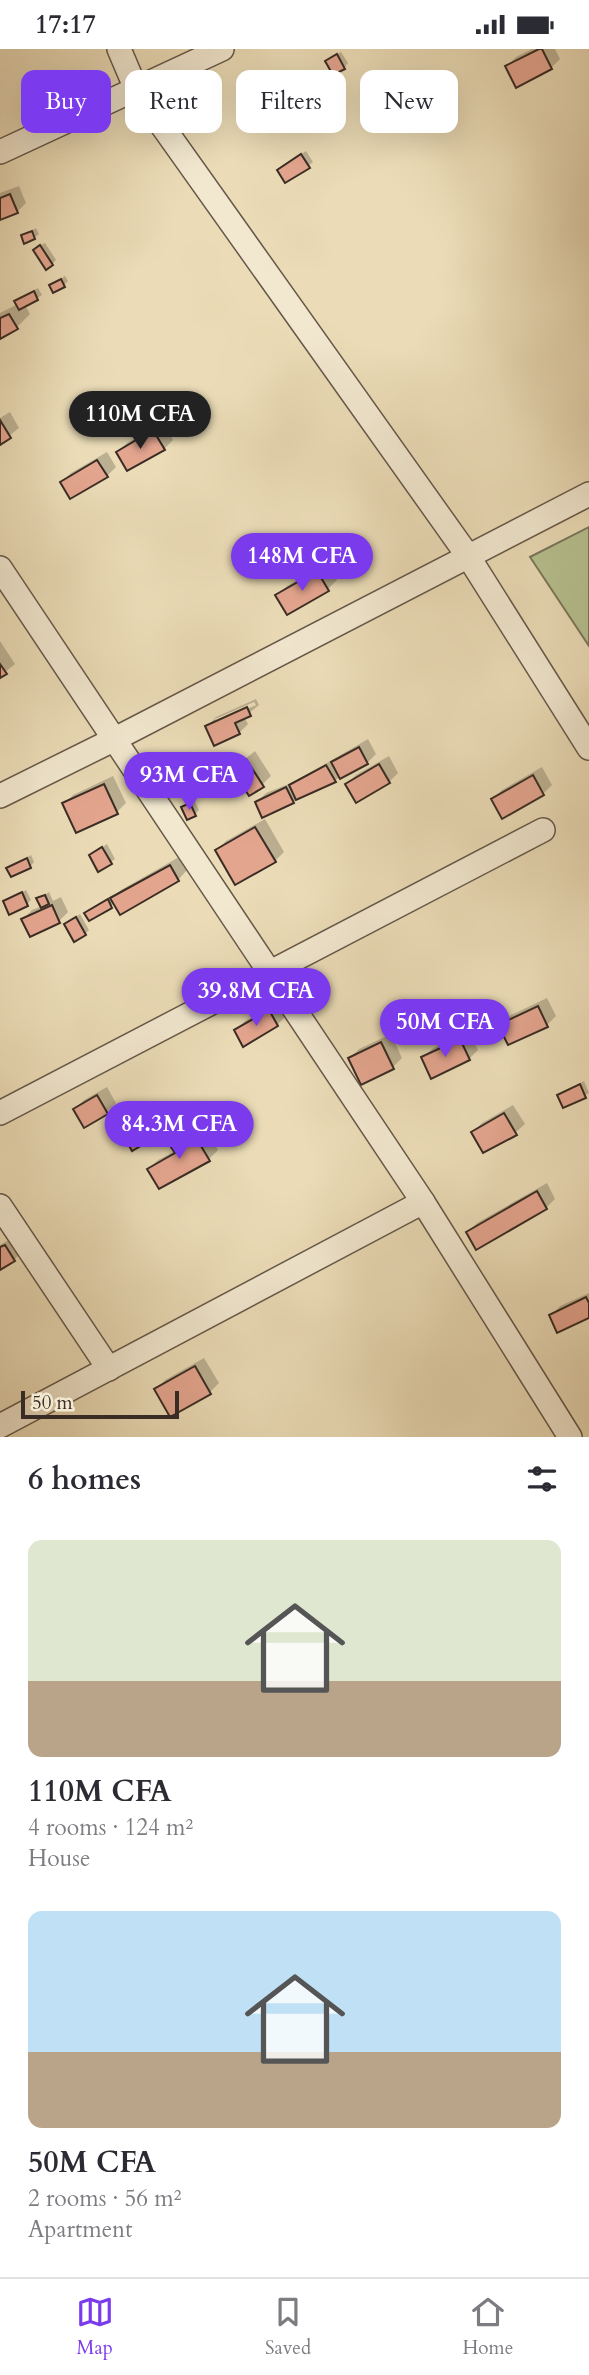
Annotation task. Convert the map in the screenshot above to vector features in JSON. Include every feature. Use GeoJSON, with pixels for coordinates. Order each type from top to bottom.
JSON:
{"type":"FeatureCollection","features":[{"type":"Feature","properties":{"kind":"street"},"geometry":{"type":"LineString","coordinates":[[120,49],[128,70]]}},
{"type":"Feature","properties":{"kind":"street"},"geometry":{"type":"LineString","coordinates":[[177,70],[222,49]]}},
{"type":"Feature","properties":{"kind":"street"},"geometry":{"type":"LineString","coordinates":[[0,152],[125,94]]}},
{"type":"Feature","properties":{"kind":"street"},"geometry":{"type":"LineString","coordinates":[[167,133],[468,556],[589,748]]}},
{"type":"Feature","properties":{"kind":"street"},"geometry":{"type":"LineString","coordinates":[[0,796],[589,494]]}},
{"type":"Feature","properties":{"kind":"street"},"geometry":{"type":"LineString","coordinates":[[0,568],[423,1202],[570,1437]]}},
{"type":"Feature","properties":{"kind":"street"},"geometry":{"type":"LineString","coordinates":[[0,1113],[544,830]]}},
{"type":"Feature","properties":{"kind":"street"},"geometry":{"type":"LineString","coordinates":[[0,1426],[423,1202]]}},
{"type":"Feature","properties":{"kind":"street"},"geometry":{"type":"LineString","coordinates":[[0,1206],[109,1369]]}},
{"type":"Feature","properties":{"kind":"green space"},"geometry":{"type":"Polygon","coordinates":[[[589,527],[589,646],[530,557],[589,527]]]}},
{"type":"Feature","properties":{"kind":"building"},"geometry":{"type":"Polygon","coordinates":[[[542,49],[552,69],[516,88],[505,66],[542,49]]]}},
{"type":"Feature","properties":{"kind":"building"},"geometry":{"type":"Polygon","coordinates":[[[337,54],[345,69],[330,70],[325,61],[337,54]]]}},
{"type":"Feature","properties":{"kind":"building"},"geometry":{"type":"Polygon","coordinates":[[[301,154],[310,168],[285,183],[277,170],[301,154]]]}},
{"type":"Feature","properties":{"kind":"building"},"geometry":{"type":"Polygon","coordinates":[[[10,194],[18,213],[0,220],[0,198],[10,194]]]}},
{"type":"Feature","properties":{"kind":"building"},"geometry":{"type":"Polygon","coordinates":[[[32,231],[35,239],[24,244],[21,235],[32,231]]]}},
{"type":"Feature","properties":{"kind":"building"},"geometry":{"type":"Polygon","coordinates":[[[40,245],[53,265],[46,270],[33,250],[40,245]]]}},
{"type":"Feature","properties":{"kind":"building"},"geometry":{"type":"Polygon","coordinates":[[[61,279],[65,287],[53,293],[49,285],[61,279]]]}},
{"type":"Feature","properties":{"kind":"building"},"geometry":{"type":"Polygon","coordinates":[[[34,291],[38,300],[19,310],[14,301],[34,291]]]}},
{"type":"Feature","properties":{"kind":"building"},"geometry":{"type":"Polygon","coordinates":[[[9,314],[18,329],[0,339],[0,318],[9,314]]]}},
{"type":"Feature","properties":{"kind":"building"},"geometry":{"type":"Polygon","coordinates":[[[0,420],[11,438],[0,445],[0,420]]]}},
{"type":"Feature","properties":{"kind":"building"},"geometry":{"type":"Polygon","coordinates":[[[153,430],[165,450],[127,471],[116,452],[153,430]]]}},
{"type":"Feature","properties":{"kind":"building"},"geometry":{"type":"Polygon","coordinates":[[[97,460],[108,477],[70,499],[60,482],[97,460]]]}},
{"type":"Feature","properties":{"kind":"building"},"geometry":{"type":"Polygon","coordinates":[[[317,571],[329,591],[287,615],[275,595],[317,571]]]}},
{"type":"Feature","properties":{"kind":"building"},"geometry":{"type":"Polygon","coordinates":[[[0,664],[7,674],[0,678],[0,664]]]}},
{"type":"Feature","properties":{"kind":"building"},"geometry":{"type":"Polygon","coordinates":[[[247,707],[251,716],[235,723],[240,734],[214,746],[205,726],[247,707]]]}},
{"type":"Feature","properties":{"kind":"building"},"geometry":{"type":"Polygon","coordinates":[[[359,747],[368,764],[340,779],[331,762],[359,747]]]}},
{"type":"Feature","properties":{"kind":"building"},"geometry":{"type":"Polygon","coordinates":[[[246,759],[264,787],[249,796],[231,768],[246,759]]]}},
{"type":"Feature","properties":{"kind":"building"},"geometry":{"type":"Polygon","coordinates":[[[379,764],[390,783],[356,803],[345,784],[379,764]]]}},
{"type":"Feature","properties":{"kind":"building"},"geometry":{"type":"Polygon","coordinates":[[[326,765],[336,782],[296,800],[289,785],[326,765]]]}},
{"type":"Feature","properties":{"kind":"building"},"geometry":{"type":"Polygon","coordinates":[[[533,775],[544,795],[502,819],[491,799],[533,775]]]}},
{"type":"Feature","properties":{"kind":"building"},"geometry":{"type":"Polygon","coordinates":[[[104,784],[118,814],[76,833],[62,803],[104,784]]]}},
{"type":"Feature","properties":{"kind":"building"},"geometry":{"type":"Polygon","coordinates":[[[286,787],[294,803],[262,818],[255,802],[286,787]]]}},
{"type":"Feature","properties":{"kind":"building"},"geometry":{"type":"Polygon","coordinates":[[[190,803],[196,816],[187,820],[181,807],[190,803]]]}},
{"type":"Feature","properties":{"kind":"building"},"geometry":{"type":"Polygon","coordinates":[[[255,827],[276,862],[235,885],[215,850],[255,827]]]}},
{"type":"Feature","properties":{"kind":"building"},"geometry":{"type":"Polygon","coordinates":[[[102,847],[112,864],[98,872],[89,855],[102,847]]]}},
{"type":"Feature","properties":{"kind":"building"},"geometry":{"type":"Polygon","coordinates":[[[27,858],[31,868],[11,877],[6,868],[27,858]]]}},
{"type":"Feature","properties":{"kind":"building"},"geometry":{"type":"Polygon","coordinates":[[[170,865],[179,881],[120,915],[110,898],[170,865]]]}},
{"type":"Feature","properties":{"kind":"building"},"geometry":{"type":"Polygon","coordinates":[[[22,892],[28,906],[9,915],[3,901],[22,892]]]}},
{"type":"Feature","properties":{"kind":"building"},"geometry":{"type":"Polygon","coordinates":[[[45,895],[49,904],[41,908],[36,898],[45,895]]]}},
{"type":"Feature","properties":{"kind":"building"},"geometry":{"type":"Polygon","coordinates":[[[108,899],[112,908],[89,921],[84,913],[108,899]]]}},
{"type":"Feature","properties":{"kind":"building"},"geometry":{"type":"Polygon","coordinates":[[[52,905],[60,923],[30,937],[21,919],[52,905]]]}},
{"type":"Feature","properties":{"kind":"building"},"geometry":{"type":"Polygon","coordinates":[[[76,917],[86,935],[74,942],[64,924],[76,917]]]}},
{"type":"Feature","properties":{"kind":"building"},"geometry":{"type":"Polygon","coordinates":[[[538,1006],[548,1027],[508,1045],[498,1025],[538,1006]]]}},
{"type":"Feature","properties":{"kind":"building"},"geometry":{"type":"Polygon","coordinates":[[[269,1010],[278,1026],[243,1047],[234,1030],[269,1010]]]}},
{"type":"Feature","properties":{"kind":"building"},"geometry":{"type":"Polygon","coordinates":[[[460,1039],[470,1060],[431,1079],[421,1057],[460,1039]]]}},
{"type":"Feature","properties":{"kind":"building"},"geometry":{"type":"Polygon","coordinates":[[[381,1042],[394,1069],[361,1085],[348,1058],[381,1042]]]}},
{"type":"Feature","properties":{"kind":"building"},"geometry":{"type":"Polygon","coordinates":[[[580,1084],[586,1098],[563,1108],[557,1095],[580,1084]]]}},
{"type":"Feature","properties":{"kind":"building"},"geometry":{"type":"Polygon","coordinates":[[[97,1095],[108,1114],[84,1128],[73,1109],[97,1095]]]}},
{"type":"Feature","properties":{"kind":"building"},"geometry":{"type":"Polygon","coordinates":[[[504,1113],[517,1135],[483,1153],[471,1132],[504,1113]]]}},
{"type":"Feature","properties":{"kind":"building"},"geometry":{"type":"Polygon","coordinates":[[[127,1115],[144,1144],[132,1151],[116,1122],[127,1115]]]}},
{"type":"Feature","properties":{"kind":"building"},"geometry":{"type":"Polygon","coordinates":[[[192,1131],[210,1161],[159,1189],[147,1169],[175,1153],[169,1144],[192,1131]]]}},
{"type":"Feature","properties":{"kind":"building"},"geometry":{"type":"Polygon","coordinates":[[[537,1191],[547,1209],[476,1250],[466,1232],[537,1191]]]}},
{"type":"Feature","properties":{"kind":"building"},"geometry":{"type":"Polygon","coordinates":[[[5,1245],[15,1261],[0,1270],[0,1247],[5,1245]]]}},
{"type":"Feature","properties":{"kind":"building"},"geometry":{"type":"Polygon","coordinates":[[[586,1297],[589,1303],[589,1318],[557,1333],[549,1315],[586,1297]]]}},
{"type":"Feature","properties":{"kind":"building"},"geometry":{"type":"Polygon","coordinates":[[[195,1366],[211,1394],[170,1417],[154,1389],[195,1366]]]}}]}
